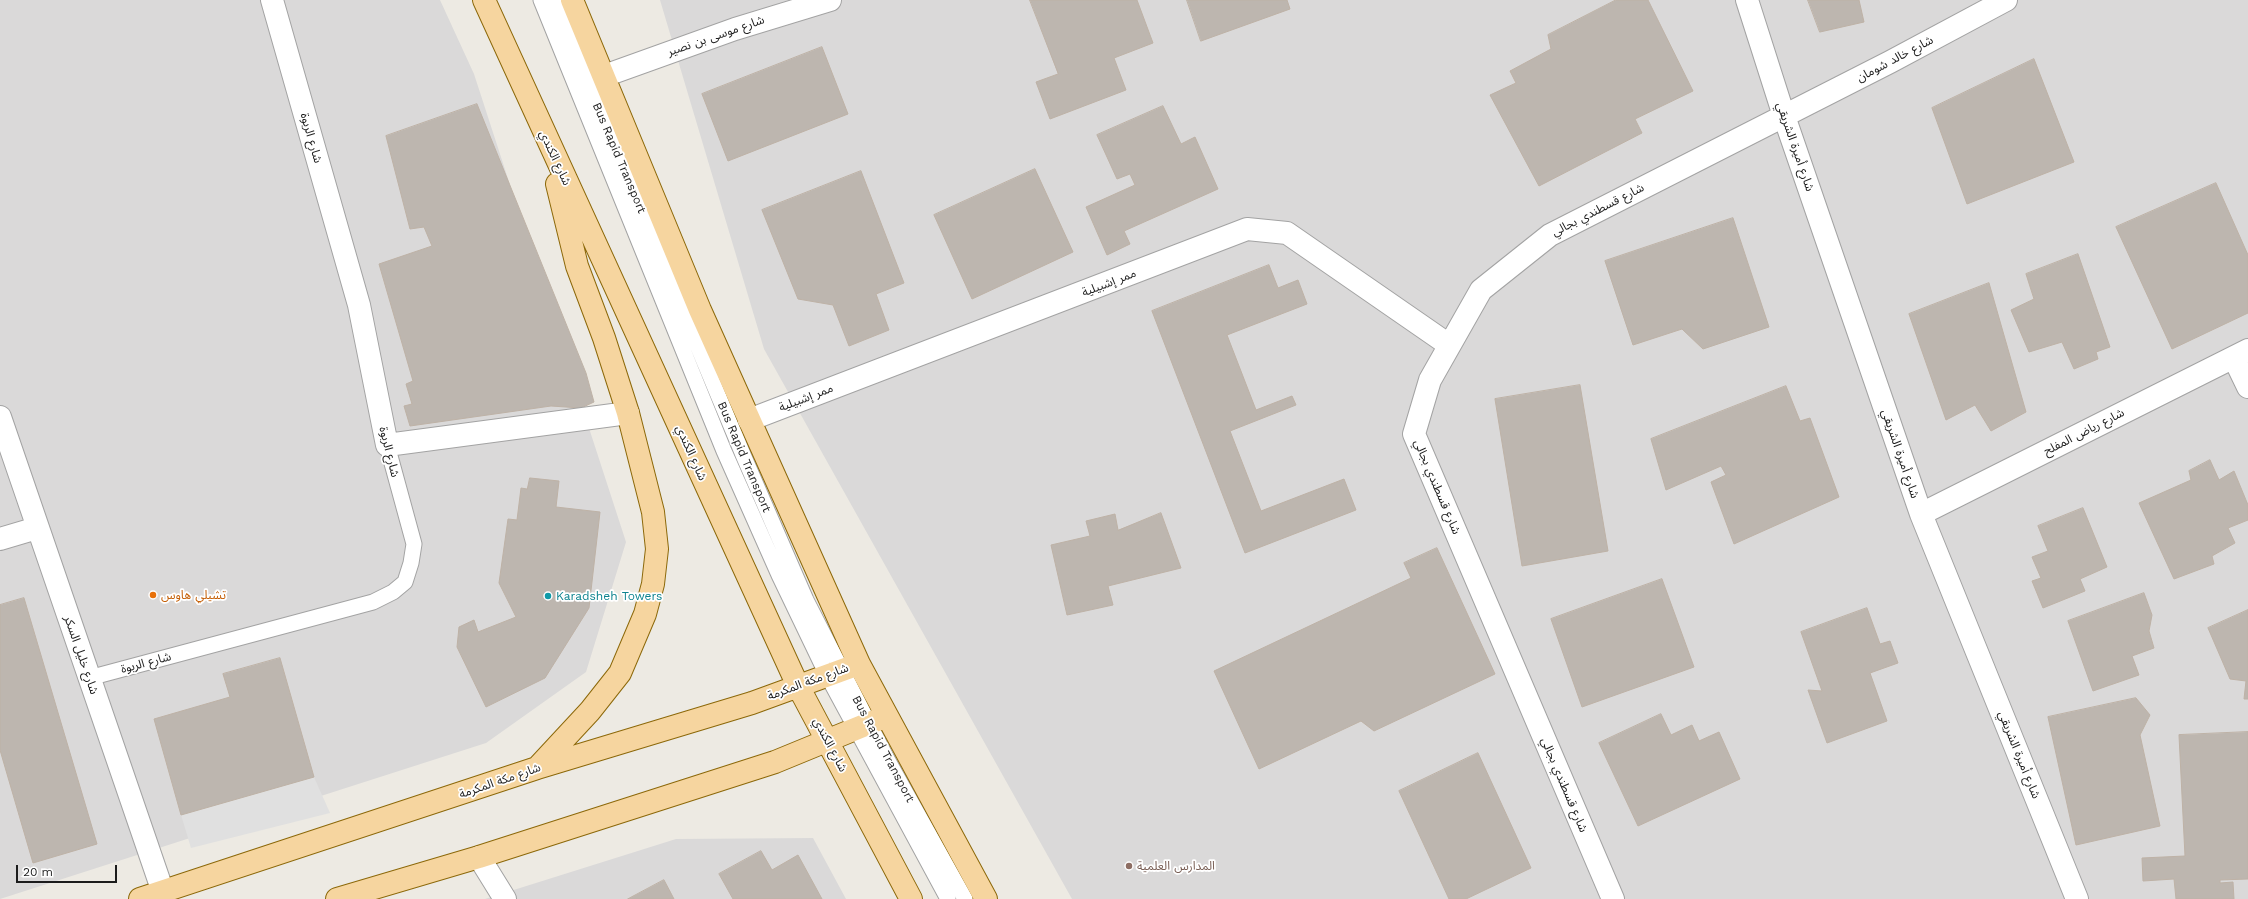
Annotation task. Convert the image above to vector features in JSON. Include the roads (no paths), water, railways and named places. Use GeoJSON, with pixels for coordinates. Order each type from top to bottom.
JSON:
{"type":"FeatureCollection","features":[{"type":"Feature","properties":{"kind":"main road","name":"شارع الكندي"},"geometry":{"type":"LineString","coordinates":[[484,0],[798,686],[911,899]]}},
{"type":"Feature","properties":{"kind":"main road"},"geometry":{"type":"LineString","coordinates":[[572,0],[661,220],[749,420],[843,670],[871,723],[986,899]]}},
{"type":"Feature","properties":{"kind":"main road"},"geometry":{"type":"LineString","coordinates":[[536,768],[590,711],[620,674],[645,614],[652,584],[657,549],[653,512],[628,413],[604,338],[577,266],[547,139]]}},
{"type":"Feature","properties":{"kind":"main road","name":"شارع مكة المكرمة"},"geometry":{"type":"LineString","coordinates":[[140,899],[536,768],[752,703],[843,670]]}},
{"type":"Feature","properties":{"kind":"main road"},"geometry":{"type":"LineString","coordinates":[[337,899],[479,857],[776,762],[871,723]]}},
{"type":"Feature","properties":{"kind":"street","name":"شارع الربوة"},"geometry":{"type":"LineString","coordinates":[[272,0],[359,305],[387,444]]}},
{"type":"Feature","properties":{"kind":"street","name":"شارع موسى بن نصير"},"geometry":{"type":"LineString","coordinates":[[604,76],[735,29],[830,0]]}},
{"type":"Feature","properties":{"kind":"street","name":"شارع أميرة الشريقي"},"geometry":{"type":"LineString","coordinates":[[1747,0],[1784,116],[1921,514],[2077,899]]}},
{"type":"Feature","properties":{"kind":"street","name":"شارع خالد شومان"},"geometry":{"type":"LineString","coordinates":[[1784,116],[2006,0]]}},
{"type":"Feature","properties":{"kind":"street","name":"شارع قسطندي بجالي"},"geometry":{"type":"LineString","coordinates":[[1613,899],[1414,434],[1430,380],[1481,290],[1550,235],[1784,116]]}},
{"type":"Feature","properties":{"kind":"street","name":"ممر إشبيلية"},"geometry":{"type":"LineString","coordinates":[[749,420],[1247,229],[1287,233],[1449,345]]}},
{"type":"Feature","properties":{"kind":"street"},"geometry":{"type":"LineString","coordinates":[[2241,354],[2248,387]]}},
{"type":"Feature","properties":{"kind":"street","name":"شارع رياض المفلح"},"geometry":{"type":"LineString","coordinates":[[1921,514],[2241,354]]}},
{"type":"Feature","properties":{"kind":"street"},"geometry":{"type":"LineString","coordinates":[[387,444],[628,413]]}},
{"type":"Feature","properties":{"kind":"street","name":"شارع خليل السكر"},"geometry":{"type":"LineString","coordinates":[[0,417],[163,892]]}},
{"type":"Feature","properties":{"kind":"street"},"geometry":{"type":"LineString","coordinates":[[0,540],[38,528]]}},
{"type":"Feature","properties":{"kind":"street"},"geometry":{"type":"LineString","coordinates":[[479,857],[505,899]]}},
{"type":"Feature","properties":{"kind":"lane","name":"Bus Rapid Transport"},"geometry":{"type":"LineString","coordinates":[[541,0],[724,451],[843,670]]}},
{"type":"Feature","properties":{"kind":"lane","name":"Bus Rapid Transport"},"geometry":{"type":"LineString","coordinates":[[553,0],[744,457],[806,600],[871,723],[887,759],[965,899]]}},
{"type":"Feature","properties":{"kind":"lane","name":"شارع الربوة"},"geometry":{"type":"LineString","coordinates":[[89,678],[374,602],[393,592],[405,582],[412,564],[414,544],[387,444]]}},
{"type":"Feature","properties":{"kind":"lane","name":"Bus Rapid Transport"},"geometry":{"type":"LineString","coordinates":[[871,723],[948,899]]}},
{"type":"Feature","properties":{"kind":"place","name":"تشيلي هاوس"},"geometry":{"type":"Point","coordinates":[153,595]}},
{"type":"Feature","properties":{"kind":"place","name":"Karadsheh Towers"},"geometry":{"type":"Point","coordinates":[548,596]}},
{"type":"Feature","properties":{"kind":"place","name":"المدارس العلمية"},"geometry":{"type":"Point","coordinates":[1129,866]}}]}
